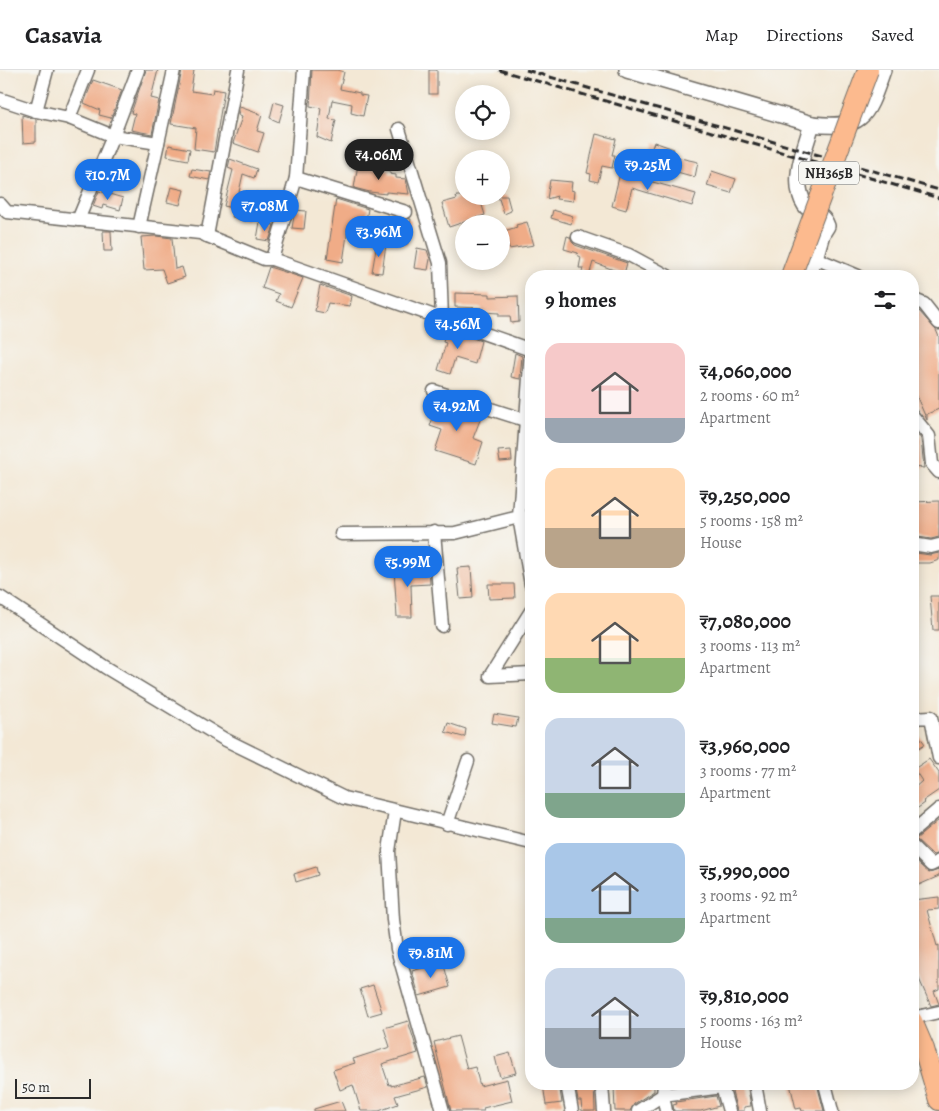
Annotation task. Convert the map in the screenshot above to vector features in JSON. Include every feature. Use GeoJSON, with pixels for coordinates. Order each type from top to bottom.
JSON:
{"type":"FeatureCollection","features":[{"type":"Feature","properties":{"kind":"highway","name":"NH365B"},"geometry":{"type":"LineString","coordinates":[[793,270],[868,70]]}},
{"type":"Feature","properties":{"kind":"highway"},"geometry":{"type":"LineString","coordinates":[[919,1037],[939,1100]]}},
{"type":"Feature","properties":{"kind":"highway"},"geometry":{"type":"LineString","coordinates":[[919,1076],[930,1111]]}},
{"type":"Feature","properties":{"kind":"street"},"geometry":{"type":"LineString","coordinates":[[36,111],[47,70]]}},
{"type":"Feature","properties":{"kind":"street"},"geometry":{"type":"LineString","coordinates":[[69,118],[88,70]]}},
{"type":"Feature","properties":{"kind":"street"},"geometry":{"type":"LineString","coordinates":[[78,220],[138,70]]}},
{"type":"Feature","properties":{"kind":"street"},"geometry":{"type":"LineString","coordinates":[[139,227],[174,70]]}},
{"type":"Feature","properties":{"kind":"street"},"geometry":{"type":"LineString","coordinates":[[207,236],[238,70]]}},
{"type":"Feature","properties":{"kind":"street"},"geometry":{"type":"LineString","coordinates":[[272,260],[296,178],[304,70]]}},
{"type":"Feature","properties":{"kind":"street"},"geometry":{"type":"LineString","coordinates":[[627,70],[812,124],[840,125],[853,122],[864,116],[871,105],[883,70]]}},
{"type":"Feature","properties":{"kind":"street"},"geometry":{"type":"LineString","coordinates":[[0,99],[36,111],[69,118],[113,136],[158,143]]}},
{"type":"Feature","properties":{"kind":"street"},"geometry":{"type":"LineString","coordinates":[[810,270],[822,234],[827,226],[824,219],[806,206],[799,189],[800,165],[812,124]]}},
{"type":"Feature","properties":{"kind":"street"},"geometry":{"type":"LineString","coordinates":[[399,129],[440,263],[442,318]]}},
{"type":"Feature","properties":{"kind":"street"},"geometry":{"type":"LineString","coordinates":[[296,178],[406,212]]}},
{"type":"Feature","properties":{"kind":"street"},"geometry":{"type":"LineString","coordinates":[[2,210],[200,233],[264,259],[272,260],[525,348]]}},
{"type":"Feature","properties":{"kind":"street"},"geometry":{"type":"LineString","coordinates":[[578,237],[629,255],[657,270]]}},
{"type":"Feature","properties":{"kind":"street"},"geometry":{"type":"LineString","coordinates":[[815,258],[844,270]]}},
{"type":"Feature","properties":{"kind":"street"},"geometry":{"type":"LineString","coordinates":[[919,302],[939,323]]}},
{"type":"Feature","properties":{"kind":"street"},"geometry":{"type":"LineString","coordinates":[[434,391],[525,423]]}},
{"type":"Feature","properties":{"kind":"street"},"geometry":{"type":"LineString","coordinates":[[919,424],[929,436],[932,464],[939,472]]}},
{"type":"Feature","properties":{"kind":"street"},"geometry":{"type":"LineString","coordinates":[[341,534],[455,533],[525,517]]}},
{"type":"Feature","properties":{"kind":"street"},"geometry":{"type":"LineString","coordinates":[[434,532],[442,626]]}},
{"type":"Feature","properties":{"kind":"street"},"geometry":{"type":"LineString","coordinates":[[919,545],[931,547],[939,545]]}},
{"type":"Feature","properties":{"kind":"street"},"geometry":{"type":"LineString","coordinates":[[0,597],[105,667],[224,740],[344,798],[525,842]]}},
{"type":"Feature","properties":{"kind":"street"},"geometry":{"type":"LineString","coordinates":[[525,621],[490,676],[525,674]]}},
{"type":"Feature","properties":{"kind":"street"},"geometry":{"type":"LineString","coordinates":[[919,718],[931,717],[939,758]]}},
{"type":"Feature","properties":{"kind":"street"},"geometry":{"type":"LineString","coordinates":[[447,824],[468,761]]}},
{"type":"Feature","properties":{"kind":"street"},"geometry":{"type":"LineString","coordinates":[[919,826],[939,809]]}},
{"type":"Feature","properties":{"kind":"street"},"geometry":{"type":"LineString","coordinates":[[395,811],[389,851],[390,890],[397,949],[443,1111]]}},
{"type":"Feature","properties":{"kind":"street"},"geometry":{"type":"LineString","coordinates":[[919,853],[931,866],[939,861]]}},
{"type":"Feature","properties":{"kind":"street"},"geometry":{"type":"LineString","coordinates":[[919,1018],[939,1012]]}},
{"type":"Feature","properties":{"kind":"street"},"geometry":{"type":"LineString","coordinates":[[568,1090],[572,1111]]}},
{"type":"Feature","properties":{"kind":"street"},"geometry":{"type":"LineString","coordinates":[[602,1090],[604,1111]]}},
{"type":"Feature","properties":{"kind":"street"},"geometry":{"type":"LineString","coordinates":[[638,1111],[663,1090]]}},
{"type":"Feature","properties":{"kind":"street"},"geometry":{"type":"LineString","coordinates":[[663,1090],[666,1111]]}},
{"type":"Feature","properties":{"kind":"street"},"geometry":{"type":"LineString","coordinates":[[727,1090],[729,1111]]}},
{"type":"Feature","properties":{"kind":"street"},"geometry":{"type":"LineString","coordinates":[[756,1090],[760,1111]]}},
{"type":"Feature","properties":{"kind":"street"},"geometry":{"type":"LineString","coordinates":[[827,1090],[832,1111]]}},
{"type":"Feature","properties":{"kind":"building"},"geometry":{"type":"Polygon","coordinates":[[[146,70],[158,70],[151,98],[159,100],[152,134],[131,130],[135,114],[131,113],[146,70]]]}},
{"type":"Feature","properties":{"kind":"building"},"geometry":{"type":"Polygon","coordinates":[[[182,70],[194,70],[191,91],[212,94],[213,89],[224,91],[214,152],[194,149],[196,128],[171,124],[182,70]]]}},
{"type":"Feature","properties":{"kind":"building"},"geometry":{"type":"Polygon","coordinates":[[[312,70],[337,70],[344,72],[340,89],[367,96],[363,116],[351,113],[352,104],[332,100],[329,119],[336,120],[331,143],[317,137],[321,108],[310,106],[312,70]]]}},
{"type":"Feature","properties":{"kind":"building"},"geometry":{"type":"Polygon","coordinates":[[[429,70],[437,70],[437,94],[429,94],[429,70]]]}},
{"type":"Feature","properties":{"kind":"building"},"geometry":{"type":"Polygon","coordinates":[[[93,80],[122,90],[111,118],[99,115],[100,110],[84,103],[93,80]]]}},
{"type":"Feature","properties":{"kind":"building"},"geometry":{"type":"Polygon","coordinates":[[[274,102],[284,105],[279,122],[270,118],[274,102]]]}},
{"type":"Feature","properties":{"kind":"building"},"geometry":{"type":"Polygon","coordinates":[[[240,107],[262,115],[257,131],[264,133],[258,152],[233,143],[242,117],[238,115],[240,107]]]}},
{"type":"Feature","properties":{"kind":"building"},"geometry":{"type":"Polygon","coordinates":[[[22,115],[36,119],[36,142],[23,143],[22,115]]]}},
{"type":"Feature","properties":{"kind":"building"},"geometry":{"type":"Polygon","coordinates":[[[596,134],[616,139],[612,155],[615,155],[612,168],[602,166],[598,182],[590,180],[591,174],[587,173],[596,134]]]}},
{"type":"Feature","properties":{"kind":"building"},"geometry":{"type":"Polygon","coordinates":[[[654,142],[674,149],[671,156],[698,162],[695,177],[670,170],[671,167],[648,159],[654,142]]]}},
{"type":"Feature","properties":{"kind":"building"},"geometry":{"type":"Polygon","coordinates":[[[169,145],[190,149],[188,160],[167,156],[169,145]]]}},
{"type":"Feature","properties":{"kind":"building"},"geometry":{"type":"Polygon","coordinates":[[[230,159],[257,169],[254,178],[243,174],[239,192],[253,196],[246,221],[232,217],[235,209],[224,206],[233,170],[228,168],[230,159]]]}},
{"type":"Feature","properties":{"kind":"building"},"geometry":{"type":"Polygon","coordinates":[[[358,164],[390,171],[390,174],[396,175],[396,178],[406,179],[409,194],[386,192],[386,194],[354,188],[358,164]]]}},
{"type":"Feature","properties":{"kind":"building"},"geometry":{"type":"Polygon","coordinates":[[[192,169],[211,172],[209,180],[190,176],[192,169]]]}},
{"type":"Feature","properties":{"kind":"building"},"geometry":{"type":"Polygon","coordinates":[[[712,171],[736,179],[731,193],[707,186],[712,171]]]}},
{"type":"Feature","properties":{"kind":"building"},"geometry":{"type":"Polygon","coordinates":[[[620,173],[696,194],[692,206],[632,188],[626,210],[612,206],[620,173]]]}},
{"type":"Feature","properties":{"kind":"building"},"geometry":{"type":"Polygon","coordinates":[[[550,180],[572,182],[571,190],[574,191],[573,201],[556,199],[557,196],[547,199],[550,180]]]}},
{"type":"Feature","properties":{"kind":"building"},"geometry":{"type":"Polygon","coordinates":[[[171,187],[184,190],[180,205],[167,202],[171,187]]]}},
{"type":"Feature","properties":{"kind":"building"},"geometry":{"type":"Polygon","coordinates":[[[99,191],[123,198],[120,210],[103,205],[102,209],[93,206],[99,191]]]}},
{"type":"Feature","properties":{"kind":"building"},"geometry":{"type":"Polygon","coordinates":[[[256,192],[280,200],[277,208],[253,200],[256,192]]]}},
{"type":"Feature","properties":{"kind":"building"},"geometry":{"type":"Polygon","coordinates":[[[336,199],[368,209],[366,220],[360,219],[358,230],[348,228],[343,262],[327,259],[336,199]]]}},
{"type":"Feature","properties":{"kind":"building"},"geometry":{"type":"Polygon","coordinates":[[[455,200],[455,205],[482,205],[485,215],[455,215],[455,225],[449,227],[442,203],[455,200]]]}},
{"type":"Feature","properties":{"kind":"building"},"geometry":{"type":"Polygon","coordinates":[[[501,205],[509,205],[511,211],[504,214],[501,205]]]}},
{"type":"Feature","properties":{"kind":"building"},"geometry":{"type":"Polygon","coordinates":[[[295,210],[306,211],[304,229],[292,228],[295,210]]]}},
{"type":"Feature","properties":{"kind":"building"},"geometry":{"type":"Polygon","coordinates":[[[553,210],[573,216],[571,224],[551,218],[553,210]]]}},
{"type":"Feature","properties":{"kind":"building"},"geometry":{"type":"Polygon","coordinates":[[[398,218],[411,219],[407,244],[394,242],[398,218]]]}},
{"type":"Feature","properties":{"kind":"building"},"geometry":{"type":"Polygon","coordinates":[[[260,222],[274,225],[269,241],[257,239],[260,222]]]}},
{"type":"Feature","properties":{"kind":"building"},"geometry":{"type":"Polygon","coordinates":[[[527,222],[534,245],[510,249],[510,229],[517,227],[516,225],[527,222]]]}},
{"type":"Feature","properties":{"kind":"building"},"geometry":{"type":"Polygon","coordinates":[[[103,231],[111,231],[112,251],[104,251],[103,231]]]}},
{"type":"Feature","properties":{"kind":"building"},"geometry":{"type":"Polygon","coordinates":[[[567,236],[570,237],[575,245],[627,263],[625,270],[614,270],[593,262],[591,270],[582,270],[583,268],[579,268],[581,257],[577,255],[578,253],[564,249],[567,236]]]}},
{"type":"Feature","properties":{"kind":"building"},"geometry":{"type":"Polygon","coordinates":[[[141,237],[172,238],[175,269],[182,267],[185,277],[167,283],[162,269],[144,270],[141,237]]]}},
{"type":"Feature","properties":{"kind":"building"},"geometry":{"type":"Polygon","coordinates":[[[377,243],[386,244],[382,273],[372,272],[377,243]]]}},
{"type":"Feature","properties":{"kind":"building"},"geometry":{"type":"Polygon","coordinates":[[[417,248],[427,250],[430,259],[428,270],[414,268],[417,248]]]}},
{"type":"Feature","properties":{"kind":"building"},"geometry":{"type":"Polygon","coordinates":[[[269,267],[303,278],[291,307],[276,301],[279,294],[262,288],[269,267]]]}},
{"type":"Feature","properties":{"kind":"building"},"geometry":{"type":"Polygon","coordinates":[[[320,285],[352,296],[350,306],[328,303],[325,313],[315,311],[320,285]]]}},
{"type":"Feature","properties":{"kind":"building"},"geometry":{"type":"Polygon","coordinates":[[[455,293],[490,294],[490,297],[518,296],[519,322],[511,323],[510,316],[499,316],[499,313],[482,312],[482,308],[455,307],[455,293]]]}},
{"type":"Feature","properties":{"kind":"building"},"geometry":{"type":"Polygon","coordinates":[[[919,311],[936,330],[939,337],[939,409],[927,414],[927,420],[919,402],[919,311]]]}},
{"type":"Feature","properties":{"kind":"building"},"geometry":{"type":"Polygon","coordinates":[[[447,329],[481,341],[475,364],[455,358],[450,374],[438,370],[446,343],[443,342],[447,329]]]}},
{"type":"Feature","properties":{"kind":"building"},"geometry":{"type":"Polygon","coordinates":[[[515,353],[522,356],[520,379],[511,377],[515,353]]]}},
{"type":"Feature","properties":{"kind":"building"},"geometry":{"type":"Polygon","coordinates":[[[439,401],[482,415],[473,438],[483,442],[476,464],[435,451],[442,430],[430,426],[439,401]]]}},
{"type":"Feature","properties":{"kind":"building"},"geometry":{"type":"Polygon","coordinates":[[[919,436],[921,439],[924,468],[919,468],[919,436]]]}},
{"type":"Feature","properties":{"kind":"building"},"geometry":{"type":"Polygon","coordinates":[[[511,450],[512,461],[500,462],[498,451],[511,450]]]}},
{"type":"Feature","properties":{"kind":"building"},"geometry":{"type":"Polygon","coordinates":[[[939,501],[939,537],[931,539],[919,537],[919,502],[939,501]]]}},
{"type":"Feature","properties":{"kind":"building"},"geometry":{"type":"Polygon","coordinates":[[[919,553],[930,555],[939,553],[939,560],[930,563],[919,563],[919,553]]]}},
{"type":"Feature","properties":{"kind":"building"},"geometry":{"type":"Polygon","coordinates":[[[471,567],[473,598],[460,599],[457,568],[471,567]]]}},
{"type":"Feature","properties":{"kind":"building"},"geometry":{"type":"Polygon","coordinates":[[[429,568],[430,584],[411,585],[412,617],[397,617],[394,569],[429,568]]]}},
{"type":"Feature","properties":{"kind":"building"},"geometry":{"type":"Polygon","coordinates":[[[488,584],[514,584],[515,598],[489,599],[488,584]]]}},
{"type":"Feature","properties":{"kind":"building"},"geometry":{"type":"Polygon","coordinates":[[[930,596],[939,596],[939,630],[933,630],[930,596]]]}},
{"type":"Feature","properties":{"kind":"building"},"geometry":{"type":"Polygon","coordinates":[[[494,714],[518,718],[516,727],[492,723],[494,714]]]}},
{"type":"Feature","properties":{"kind":"building"},"geometry":{"type":"Polygon","coordinates":[[[448,723],[466,729],[465,736],[445,732],[448,723]]]}},
{"type":"Feature","properties":{"kind":"building"},"geometry":{"type":"Polygon","coordinates":[[[919,736],[925,744],[919,748],[919,736]]]}},
{"type":"Feature","properties":{"kind":"building"},"geometry":{"type":"Polygon","coordinates":[[[929,759],[939,773],[939,790],[923,801],[925,803],[919,807],[919,784],[922,781],[919,776],[919,766],[929,759]]]}},
{"type":"Feature","properties":{"kind":"building"},"geometry":{"type":"Polygon","coordinates":[[[939,820],[939,853],[933,855],[919,842],[919,837],[939,820]]]}},
{"type":"Feature","properties":{"kind":"building"},"geometry":{"type":"Polygon","coordinates":[[[919,864],[929,873],[939,870],[939,876],[919,885],[919,864]]]}},
{"type":"Feature","properties":{"kind":"building"},"geometry":{"type":"Polygon","coordinates":[[[316,867],[318,875],[296,882],[294,874],[316,867]]]}},
{"type":"Feature","properties":{"kind":"building"},"geometry":{"type":"Polygon","coordinates":[[[939,897],[939,909],[927,910],[937,946],[939,945],[939,989],[934,991],[939,1004],[931,1006],[919,979],[919,899],[939,897]]]}},
{"type":"Feature","properties":{"kind":"building"},"geometry":{"type":"Polygon","coordinates":[[[443,962],[450,987],[419,996],[412,971],[443,962]]]}},
{"type":"Feature","properties":{"kind":"building"},"geometry":{"type":"Polygon","coordinates":[[[373,985],[382,1012],[368,1016],[360,989],[373,985]]]}},
{"type":"Feature","properties":{"kind":"building"},"geometry":{"type":"Polygon","coordinates":[[[408,1021],[418,1053],[382,1064],[391,1086],[425,1077],[428,1087],[395,1096],[398,1104],[379,1111],[361,1111],[353,1085],[340,1090],[333,1070],[355,1063],[353,1059],[390,1047],[384,1028],[408,1021]]]}},
{"type":"Feature","properties":{"kind":"building"},"geometry":{"type":"Polygon","coordinates":[[[458,1036],[467,1069],[475,1067],[480,1086],[507,1079],[512,1101],[483,1108],[484,1111],[451,1111],[434,1042],[458,1036]]]}},
{"type":"Feature","properties":{"kind":"building"},"geometry":{"type":"Polygon","coordinates":[[[510,1053],[516,1073],[500,1077],[495,1057],[510,1053]]]}},
{"type":"Feature","properties":{"kind":"building"},"geometry":{"type":"Polygon","coordinates":[[[544,1090],[560,1090],[562,1103],[546,1105],[544,1090]]]}},
{"type":"Feature","properties":{"kind":"building"},"geometry":{"type":"Polygon","coordinates":[[[576,1090],[594,1090],[595,1111],[582,1111],[581,1101],[578,1101],[576,1090]]]}},
{"type":"Feature","properties":{"kind":"building"},"geometry":{"type":"Polygon","coordinates":[[[614,1090],[654,1090],[634,1104],[630,1111],[615,1111],[614,1090]]]}},
{"type":"Feature","properties":{"kind":"building"},"geometry":{"type":"Polygon","coordinates":[[[734,1090],[748,1090],[751,1106],[744,1107],[744,1111],[737,1111],[732,1092],[734,1090]]]}},
{"type":"Feature","properties":{"kind":"building"},"geometry":{"type":"Polygon","coordinates":[[[791,1090],[819,1090],[824,1111],[802,1111],[801,1108],[796,1109],[791,1090]]]}},
{"type":"Feature","properties":{"kind":"building"},"geometry":{"type":"Polygon","coordinates":[[[716,1096],[719,1106],[701,1111],[674,1111],[673,1105],[677,1104],[676,1102],[716,1096]]]}},
{"type":"Feature","properties":{"kind":"building"},"geometry":{"type":"Polygon","coordinates":[[[341,1101],[345,1111],[314,1111],[314,1109],[341,1101]]]}},
{"type":"Feature","properties":{"kind":"railway"},"geometry":{"type":"LineString","coordinates":[[499,70],[939,198]]}},
{"type":"Feature","properties":{"kind":"railway"},"geometry":{"type":"LineString","coordinates":[[526,70],[939,190]]}}]}
